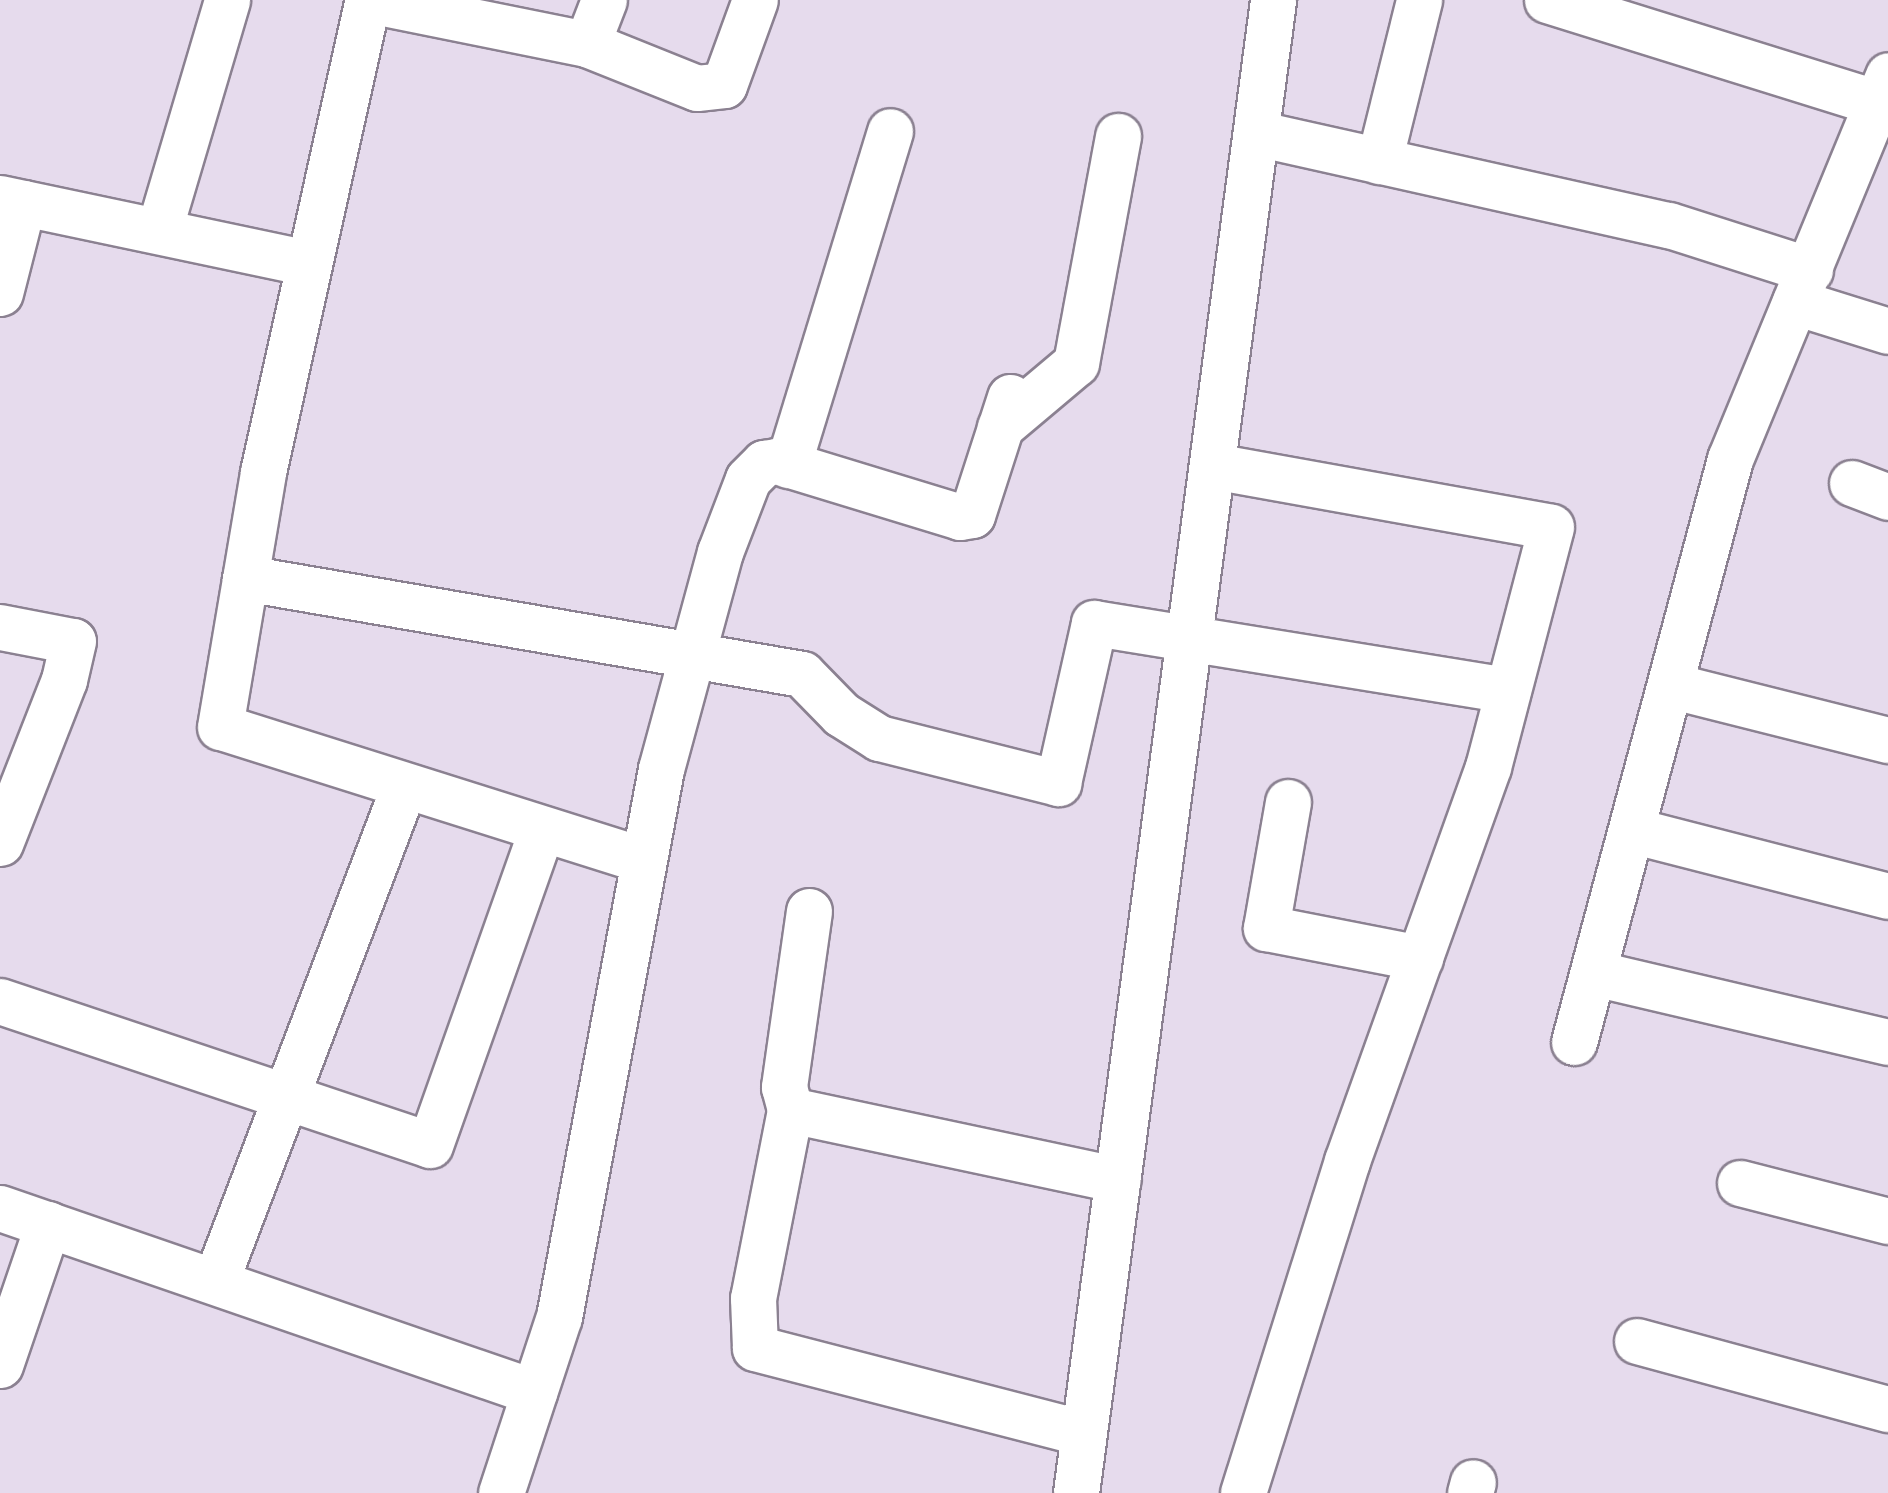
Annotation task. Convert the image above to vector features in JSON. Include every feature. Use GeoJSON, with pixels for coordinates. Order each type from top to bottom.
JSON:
{"type":"FeatureCollection","features":[{"type":"Feature","properties":{"kind":"street"},"geometry":{"type":"LineString","coordinates":[[159,230],[227,0]]}},
{"type":"Feature","properties":{"kind":"street"},"geometry":{"type":"LineString","coordinates":[[642,860],[541,832],[220,727],[245,578],[308,263],[368,0],[587,44],[697,88],[724,85],[755,0]]}},
{"type":"Feature","properties":{"kind":"street"},"geometry":{"type":"LineString","coordinates":[[587,44],[604,0]]}},
{"type":"Feature","properties":{"kind":"street"},"geometry":{"type":"LineString","coordinates":[[1076,1493],[1273,0]]}},
{"type":"Feature","properties":{"kind":"street"},"geometry":{"type":"LineString","coordinates":[[1379,160],[1419,0]]}},
{"type":"Feature","properties":{"kind":"street"},"geometry":{"type":"LineString","coordinates":[[1547,0],[1883,89],[1730,459],[1634,832],[1574,1042]]}},
{"type":"Feature","properties":{"kind":"street"},"geometry":{"type":"LineString","coordinates":[[788,464],[890,131]]}},
{"type":"Feature","properties":{"kind":"street"},"geometry":{"type":"LineString","coordinates":[[1256,133],[1669,226],[1802,286],[1888,331]]}},
{"type":"Feature","properties":{"kind":"street"},"geometry":{"type":"LineString","coordinates":[[506,1492],[575,1240],[642,860],[692,654],[748,479],[764,463],[788,464],[960,517],[972,515],[1005,412],[1076,363],[1118,136]]}},
{"type":"Feature","properties":{"kind":"street"},"geometry":{"type":"LineString","coordinates":[[0,292],[12,200],[308,263]]}},
{"type":"Feature","properties":{"kind":"street"},"geometry":{"type":"LineString","coordinates":[[1212,466],[1551,527],[1488,767],[1348,1161],[1243,1493]]}},
{"type":"Feature","properties":{"kind":"street"},"geometry":{"type":"LineString","coordinates":[[245,578],[802,674],[841,714],[879,738],[1058,783],[1094,623],[1191,635],[1508,690]]}},
{"type":"Feature","properties":{"kind":"street"},"geometry":{"type":"LineString","coordinates":[[0,626],[73,641],[64,680],[0,843]]}},
{"type":"Feature","properties":{"kind":"street"},"geometry":{"type":"LineString","coordinates":[[1673,686],[1888,740]]}},
{"type":"Feature","properties":{"kind":"street"},"geometry":{"type":"LineString","coordinates":[[216,1280],[404,786]]}},
{"type":"Feature","properties":{"kind":"street"},"geometry":{"type":"LineString","coordinates":[[1288,802],[1266,928],[1420,958]]}},
{"type":"Feature","properties":{"kind":"street"},"geometry":{"type":"LineString","coordinates":[[0,1001],[430,1145],[541,832]]}},
{"type":"Feature","properties":{"kind":"street"},"geometry":{"type":"LineString","coordinates":[[1634,832],[1888,896]]}},
{"type":"Feature","properties":{"kind":"street"},"geometry":{"type":"LineString","coordinates":[[809,911],[784,1087],[790,1110],[753,1298],[755,1348],[1084,1432]]}},
{"type":"Feature","properties":{"kind":"street"},"geometry":{"type":"LineString","coordinates":[[1594,973],[1888,1042]]}},
{"type":"Feature","properties":{"kind":"street"},"geometry":{"type":"LineString","coordinates":[[790,1110],[1118,1180]]}},
{"type":"Feature","properties":{"kind":"street"},"geometry":{"type":"LineString","coordinates":[[1740,1183],[1888,1222]]}},
{"type":"Feature","properties":{"kind":"street"},"geometry":{"type":"LineString","coordinates":[[0,1208],[534,1392]]}},
{"type":"Feature","properties":{"kind":"street"},"geometry":{"type":"LineString","coordinates":[[0,1365],[48,1224]]}},
{"type":"Feature","properties":{"kind":"street"},"geometry":{"type":"LineString","coordinates":[[1636,1341],[1888,1409]]}}]}
